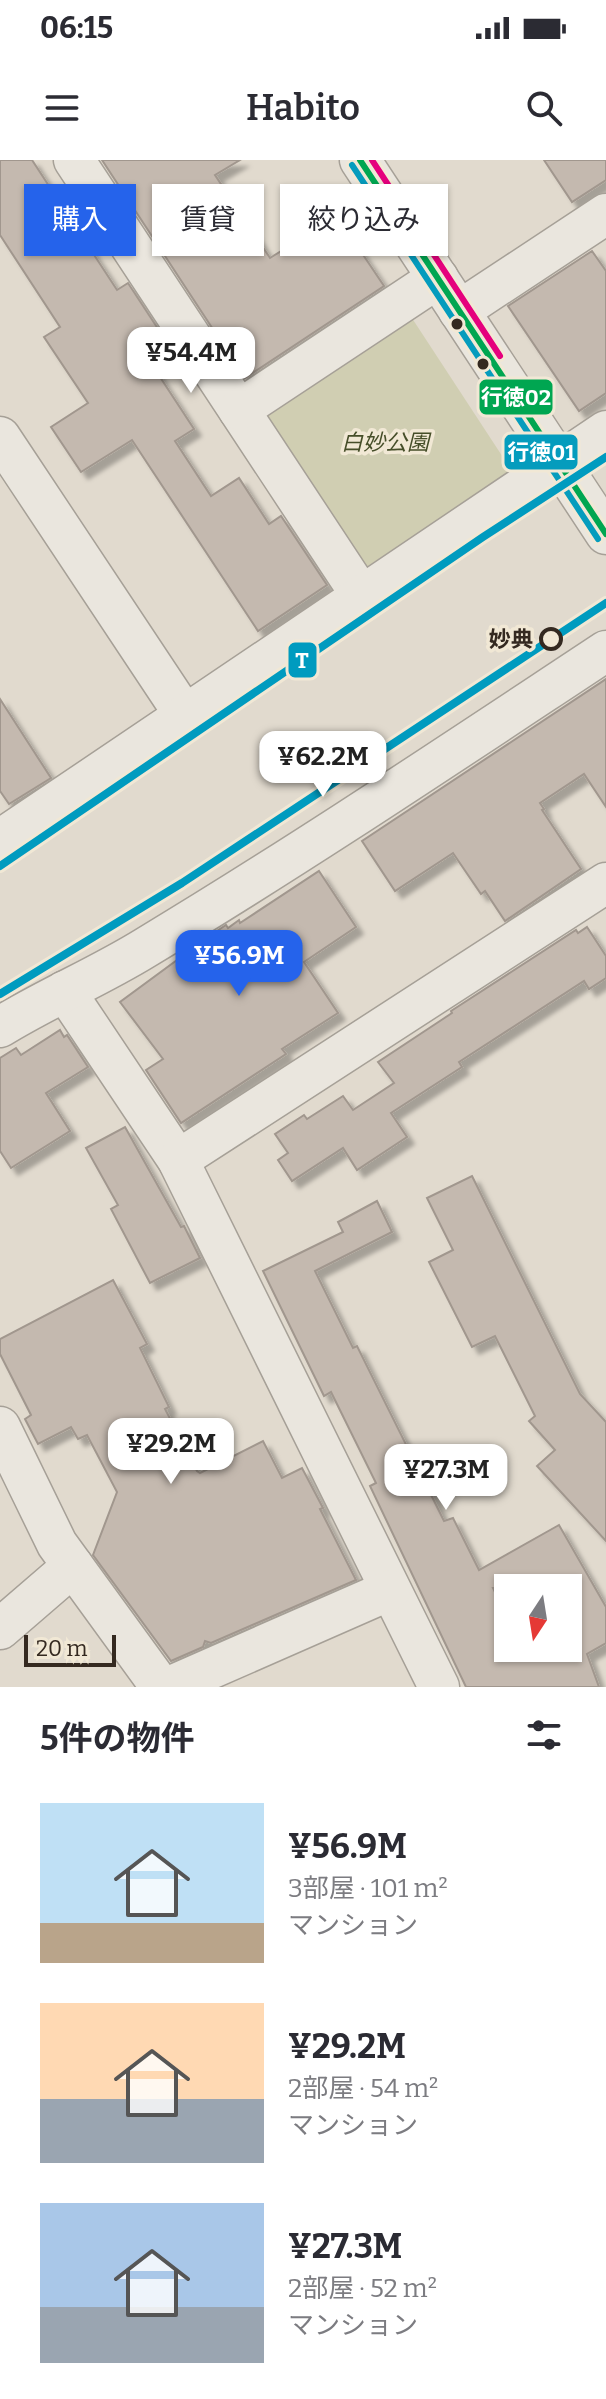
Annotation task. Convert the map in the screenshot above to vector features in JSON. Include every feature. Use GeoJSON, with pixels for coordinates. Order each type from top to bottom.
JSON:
{"type":"FeatureCollection","features":[{"type":"Feature","properties":{"kind":"street"},"geometry":{"type":"LineString","coordinates":[[74,160],[361,595]]}},
{"type":"Feature","properties":{"kind":"street"},"geometry":{"type":"LineString","coordinates":[[360,160],[606,534]]}},
{"type":"Feature","properties":{"kind":"street"},"geometry":{"type":"LineString","coordinates":[[459,311],[606,214]]}},
{"type":"Feature","properties":{"kind":"street"},"geometry":{"type":"LineString","coordinates":[[239,410],[438,278]]}},
{"type":"Feature","properties":{"kind":"street"},"geometry":{"type":"LineString","coordinates":[[0,840],[606,431]]}},
{"type":"Feature","properties":{"kind":"street"},"geometry":{"type":"LineString","coordinates":[[0,437],[184,714]]}},
{"type":"Feature","properties":{"kind":"street"},"geometry":{"type":"LineString","coordinates":[[0,1027],[140,951],[279,866],[606,651]]}},
{"type":"Feature","properties":{"kind":"street"},"geometry":{"type":"LineString","coordinates":[[178,1160],[606,883]]}},
{"type":"Feature","properties":{"kind":"street"},"geometry":{"type":"LineString","coordinates":[[65,991],[178,1160],[439,1687]]}},
{"type":"Feature","properties":{"kind":"street"},"geometry":{"type":"LineString","coordinates":[[2,1436],[57,1544],[161,1687]]}},
{"type":"Feature","properties":{"kind":"street"},"geometry":{"type":"LineString","coordinates":[[0,1629],[73,1566]]}},
{"type":"Feature","properties":{"kind":"street"},"geometry":{"type":"LineString","coordinates":[[169,1687],[390,1590]]}},
{"type":"Feature","properties":{"kind":"green space","name":"白妙公園"},"geometry":{"type":"Polygon","coordinates":[[[406,309],[512,471],[362,570],[261,418],[406,309]]]}},
{"type":"Feature","properties":{"kind":"building"},"geometry":{"type":"Polygon","coordinates":[[[0,160],[32,160],[48,184],[24,184],[24,256],[95,256],[117,290],[128,283],[164,338],[143,351],[194,429],[175,441],[211,496],[239,478],[269,524],[281,516],[327,585],[258,631],[132,440],[81,472],[51,427],[88,403],[44,337],[60,327],[0,235],[0,160]]]}},
{"type":"Feature","properties":{"kind":"building"},"geometry":{"type":"Polygon","coordinates":[[[102,160],[240,160],[215,175],[221,184],[152,184],[152,236],[136,212],[136,184],[118,184],[102,160]]]}},
{"type":"Feature","properties":{"kind":"building"},"geometry":{"type":"Polygon","coordinates":[[[544,160],[606,160],[606,180],[572,202],[544,160]]]}},
{"type":"Feature","properties":{"kind":"building"},"geometry":{"type":"Polygon","coordinates":[[[264,249],[270,258],[280,252],[280,256],[364,256],[384,286],[245,378],[165,256],[264,256],[264,249]]]}},
{"type":"Feature","properties":{"kind":"building"},"geometry":{"type":"Polygon","coordinates":[[[592,251],[606,271],[606,393],[579,411],[508,306],[592,251]]]}},
{"type":"Feature","properties":{"kind":"building"},"geometry":{"type":"Polygon","coordinates":[[[606,679],[606,807],[584,774],[540,803],[581,869],[505,921],[485,891],[481,894],[453,853],[395,891],[362,841],[606,679]]]}},
{"type":"Feature","properties":{"kind":"building"},"geometry":{"type":"Polygon","coordinates":[[[0,699],[51,778],[9,804],[0,791],[0,699]]]}},
{"type":"Feature","properties":{"kind":"building"},"geometry":{"type":"Polygon","coordinates":[[[319,871],[356,927],[304,962],[338,1013],[282,1049],[286,1054],[181,1123],[146,1070],[163,1059],[120,1002],[226,925],[228,928],[239,920],[240,923],[319,871]]]}},
{"type":"Feature","properties":{"kind":"building"},"geometry":{"type":"Polygon","coordinates":[[[587,927],[606,956],[606,978],[589,989],[584,981],[459,1062],[462,1067],[391,1113],[407,1137],[357,1170],[343,1148],[292,1181],[278,1160],[288,1153],[275,1134],[304,1115],[307,1119],[343,1096],[353,1110],[394,1083],[378,1062],[576,930],[578,933],[587,927]]]}},
{"type":"Feature","properties":{"kind":"building"},"geometry":{"type":"Polygon","coordinates":[[[60,1030],[64,1037],[67,1035],[88,1067],[46,1093],[70,1131],[11,1168],[0,1151],[0,1058],[16,1048],[21,1055],[60,1030]]]}},
{"type":"Feature","properties":{"kind":"building"},"geometry":{"type":"Polygon","coordinates":[[[125,1127],[200,1258],[150,1283],[111,1209],[118,1205],[86,1148],[125,1127]]]}},
{"type":"Feature","properties":{"kind":"building"},"geometry":{"type":"Polygon","coordinates":[[[472,1176],[580,1394],[606,1422],[606,1541],[537,1466],[555,1450],[529,1421],[535,1416],[495,1336],[472,1347],[429,1262],[453,1250],[427,1198],[472,1176]]]}},
{"type":"Feature","properties":{"kind":"building"},"geometry":{"type":"Polygon","coordinates":[[[377,1201],[392,1232],[315,1271],[353,1348],[357,1346],[444,1521],[453,1518],[479,1570],[559,1525],[606,1607],[606,1643],[587,1654],[599,1687],[466,1687],[370,1486],[376,1483],[331,1392],[324,1396],[263,1271],[343,1232],[338,1222],[377,1201]]]}},
{"type":"Feature","properties":{"kind":"building"},"geometry":{"type":"Polygon","coordinates":[[[113,1280],[147,1344],[140,1348],[169,1407],[165,1409],[197,1471],[200,1473],[263,1441],[282,1478],[302,1468],[356,1580],[211,1643],[205,1641],[203,1647],[171,1661],[93,1555],[117,1492],[87,1435],[78,1439],[71,1427],[38,1444],[25,1419],[31,1415],[0,1354],[0,1339],[113,1280]]]}},
{"type":"Feature","properties":{"kind":"transit line","name":"行徳02"},"geometry":{"type":"LineString","coordinates":[[360,160],[606,534]]}},
{"type":"Feature","properties":{"kind":"transit line"},"geometry":{"type":"LineString","coordinates":[[372,160],[500,356]]}},
{"type":"Feature","properties":{"kind":"transit line","name":"行徳01"},"geometry":{"type":"LineString","coordinates":[[352,165],[598,539]]}},
{"type":"Feature","properties":{"kind":"transit line","name":"T"},"geometry":{"type":"LineString","coordinates":[[0,866],[483,537],[606,457]]}},
{"type":"Feature","properties":{"kind":"transit line","name":"T"},"geometry":{"type":"LineString","coordinates":[[0,994],[182,883],[606,603]]}},
{"type":"Feature","properties":{"kind":"place","name":"妙典"},"geometry":{"type":"Point","coordinates":[551,639]}}]}
